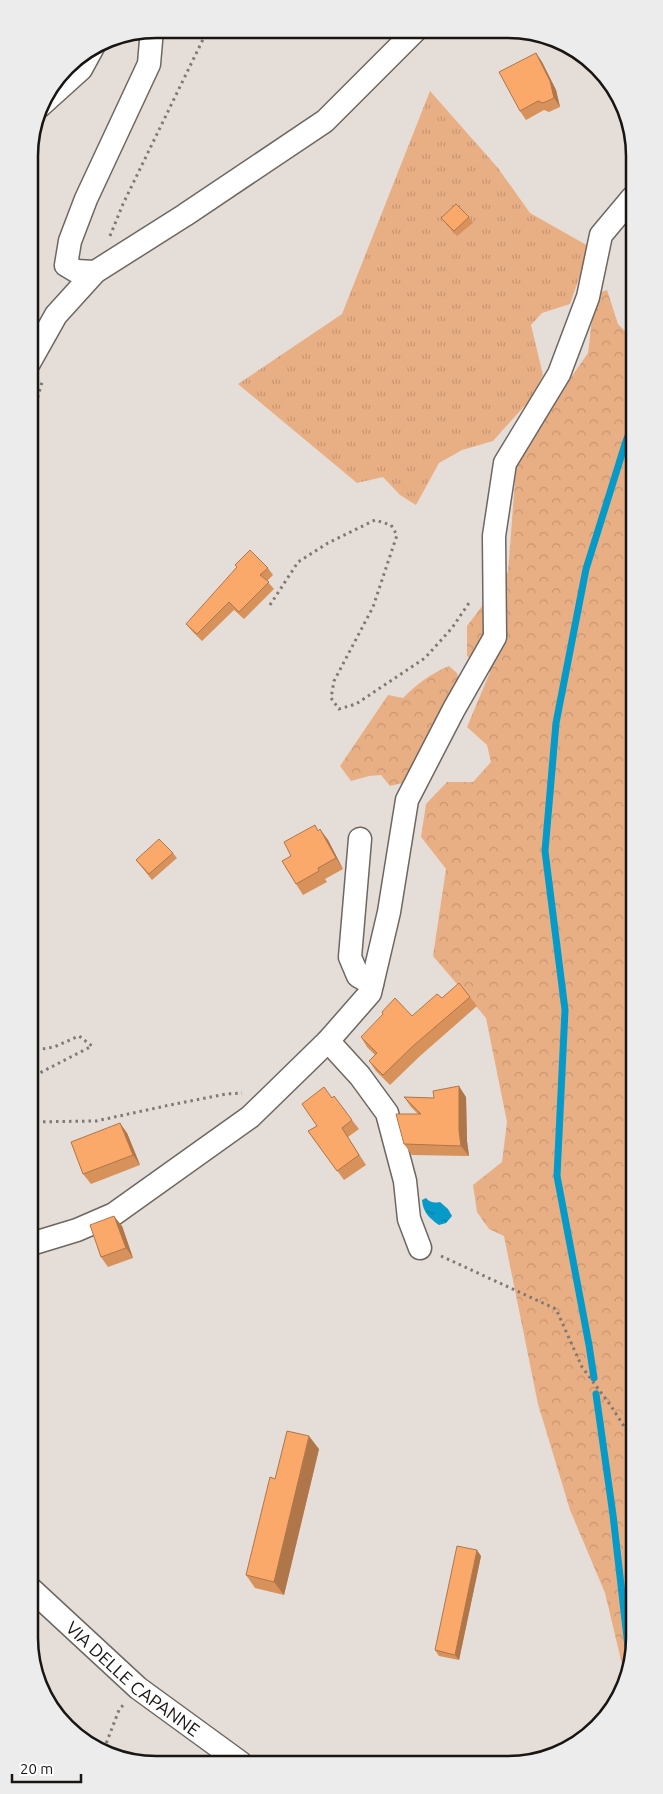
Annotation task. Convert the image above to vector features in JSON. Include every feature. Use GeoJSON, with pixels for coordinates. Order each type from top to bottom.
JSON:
{"type":"FeatureCollection","features":[{"type":"Feature","properties":{"kind":"street"},"geometry":{"type":"LineString","coordinates":[[95,272],[76,271],[66,265],[70,242],[86,199],[149,64],[151,38]]}},
{"type":"Feature","properties":{"kind":"street"},"geometry":{"type":"LineString","coordinates":[[38,367],[56,315],[95,272],[185,215],[325,120],[408,38]]}},
{"type":"Feature","properties":{"kind":"street"},"geometry":{"type":"LineString","coordinates":[[56,91],[81,69],[85,61]]}},
{"type":"Feature","properties":{"kind":"street"},"geometry":{"type":"LineString","coordinates":[[38,1242],[77,1230],[114,1214],[250,1117],[328,1041],[370,993],[389,912],[407,800],[454,709],[495,637],[494,536],[505,463],[559,374],[588,297],[601,235],[626,205]]}},
{"type":"Feature","properties":{"kind":"street"},"geometry":{"type":"LineString","coordinates":[[360,839],[350,957],[358,976],[372,984]]}},
{"type":"Feature","properties":{"kind":"street"},"geometry":{"type":"LineString","coordinates":[[328,1041],[360,1076],[387,1113],[405,1181],[409,1219],[420,1248]]}},
{"type":"Feature","properties":{"kind":"street","name":"VIA DELLE CAPANNE"},"geometry":{"type":"LineString","coordinates":[[38,1595],[138,1688],[231,1756]]}},
{"type":"Feature","properties":{"kind":"path"},"geometry":{"type":"LineString","coordinates":[[109,238],[123,204],[204,38]]}},
{"type":"Feature","properties":{"kind":"path"},"geometry":{"type":"LineString","coordinates":[[38,375],[40,385],[38,394]]}},
{"type":"Feature","properties":{"kind":"path"},"geometry":{"type":"LineString","coordinates":[[270,605],[298,562],[375,520],[391,525],[397,535],[373,607],[334,681],[331,698],[339,709],[356,704],[425,658],[452,628],[474,596],[495,573]]}},
{"type":"Feature","properties":{"kind":"path"},"geometry":{"type":"LineString","coordinates":[[38,1050],[54,1047],[79,1036],[92,1046],[38,1074]]}},
{"type":"Feature","properties":{"kind":"path"},"geometry":{"type":"LineString","coordinates":[[38,1122],[96,1121],[226,1094],[256,1092],[267,1101]]}},
{"type":"Feature","properties":{"kind":"path"},"geometry":{"type":"LineString","coordinates":[[420,1248],[556,1309],[582,1367],[625,1428]]}},
{"type":"Feature","properties":{"kind":"path"},"geometry":{"type":"LineString","coordinates":[[105,1746],[119,1710],[138,1688]]}},
{"type":"Feature","properties":{"kind":"green space"},"geometry":{"type":"Polygon","coordinates":[[[430,91],[498,168],[530,213],[590,247],[570,304],[542,313],[531,325],[543,375],[529,401],[493,441],[462,450],[439,463],[416,505],[400,495],[383,477],[357,483],[238,384],[342,314],[430,91]]]}},
{"type":"Feature","properties":{"kind":"green space"},"geometry":{"type":"Polygon","coordinates":[[[607,290],[618,324],[626,332],[625,1647],[622,1665],[605,1593],[570,1510],[538,1404],[504,1236],[489,1229],[477,1212],[473,1185],[502,1162],[507,1122],[486,1018],[433,956],[446,869],[421,837],[426,804],[447,782],[473,782],[491,762],[487,745],[467,727],[490,672],[467,656],[467,626],[508,572],[517,455],[588,353],[595,294],[607,290]]]}},
{"type":"Feature","properties":{"kind":"green space"},"geometry":{"type":"Polygon","coordinates":[[[449,666],[457,673],[465,703],[407,782],[390,786],[381,775],[351,781],[340,766],[388,695],[403,698],[424,680],[449,666]]]}},
{"type":"Feature","properties":{"kind":"water"},"geometry":{"type":"Polygon","coordinates":[[[426,1198],[429,1201],[440,1202],[448,1209],[452,1216],[446,1223],[439,1225],[427,1214],[422,1200],[426,1198]]]}},
{"type":"Feature","properties":{"kind":"building"},"geometry":{"type":"Polygon","coordinates":[[[536,53],[550,81],[554,98],[543,103],[538,101],[520,111],[499,72],[536,53]]]}},
{"type":"Feature","properties":{"kind":"building"},"geometry":{"type":"Polygon","coordinates":[[[456,204],[469,217],[454,231],[441,218],[456,204]]]}},
{"type":"Feature","properties":{"kind":"building"},"geometry":{"type":"Polygon","coordinates":[[[250,550],[268,568],[260,575],[269,582],[239,612],[229,602],[197,634],[186,624],[237,567],[235,565],[250,550]]]}},
{"type":"Feature","properties":{"kind":"building"},"geometry":{"type":"Polygon","coordinates":[[[315,825],[318,831],[320,829],[336,858],[318,868],[319,871],[296,884],[282,861],[291,856],[284,842],[315,825]]]}},
{"type":"Feature","properties":{"kind":"building"},"geometry":{"type":"Polygon","coordinates":[[[159,839],[173,853],[149,874],[136,860],[159,839]]]}},
{"type":"Feature","properties":{"kind":"building"},"geometry":{"type":"Polygon","coordinates":[[[459,983],[470,997],[413,1046],[383,1075],[369,1061],[377,1053],[361,1037],[395,998],[412,1016],[437,994],[442,998],[459,983]]]}},
{"type":"Feature","properties":{"kind":"building"},"geometry":{"type":"Polygon","coordinates":[[[459,1086],[461,1146],[404,1144],[396,1114],[421,1114],[404,1097],[434,1098],[433,1091],[459,1086]]]}},
{"type":"Feature","properties":{"kind":"building"},"geometry":{"type":"Polygon","coordinates":[[[324,1087],[332,1098],[334,1096],[352,1120],[342,1128],[359,1155],[337,1171],[308,1131],[317,1126],[302,1104],[324,1087]]]}},
{"type":"Feature","properties":{"kind":"building"},"geometry":{"type":"Polygon","coordinates":[[[120,1123],[133,1155],[83,1174],[71,1142],[120,1123]]]}},
{"type":"Feature","properties":{"kind":"building"},"geometry":{"type":"Polygon","coordinates":[[[114,1216],[126,1248],[101,1257],[90,1225],[114,1216]]]}},
{"type":"Feature","properties":{"kind":"building"},"geometry":{"type":"Polygon","coordinates":[[[287,1431],[309,1436],[274,1582],[246,1575],[270,1477],[275,1479],[287,1431]]]}},
{"type":"Feature","properties":{"kind":"building"},"geometry":{"type":"Polygon","coordinates":[[[457,1546],[477,1550],[455,1655],[435,1650],[457,1546]]]}},
{"type":"Feature","properties":{"kind":"waterway"},"geometry":{"type":"LineString","coordinates":[[594,1378],[557,1176],[565,1010],[545,851],[556,723],[586,569],[626,442]]}},
{"type":"Feature","properties":{"kind":"waterway"},"geometry":{"type":"LineString","coordinates":[[596,1394],[625,1620]]}}]}
